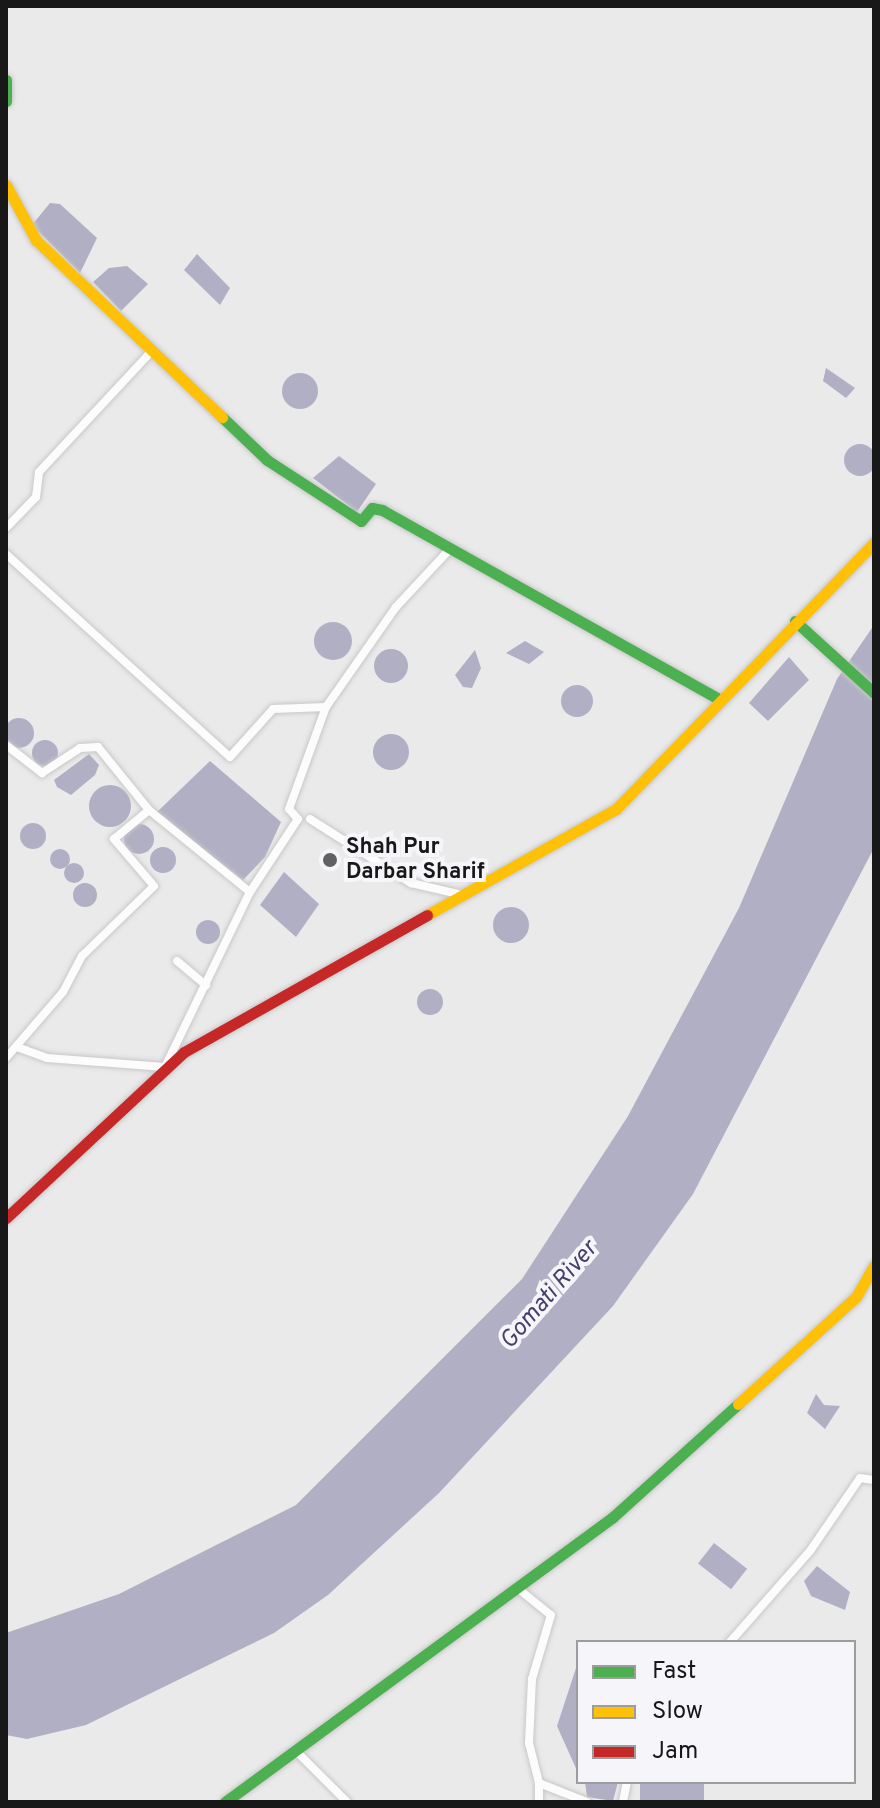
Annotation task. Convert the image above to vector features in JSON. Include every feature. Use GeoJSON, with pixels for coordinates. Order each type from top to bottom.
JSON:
{"type":"FeatureCollection","features":[{"type":"Feature","properties":{"kind":"street"},"geometry":{"type":"LineString","coordinates":[[6,80],[6,101]]}},
{"type":"Feature","properties":{"kind":"street"},"geometry":{"type":"LineString","coordinates":[[6,185],[36,240],[267,460],[361,521],[372,508],[382,510],[717,698]]}},
{"type":"Feature","properties":{"kind":"street"},"geometry":{"type":"LineString","coordinates":[[6,528],[36,497],[39,472],[151,352]]}},
{"type":"Feature","properties":{"kind":"street"},"geometry":{"type":"LineString","coordinates":[[6,1218],[165,1067],[458,894],[575,838],[616,809],[717,698],[874,543]]}},
{"type":"Feature","properties":{"kind":"street"},"geometry":{"type":"LineString","coordinates":[[165,1067],[250,892],[298,819],[289,809],[326,707],[396,607],[449,550]]}},
{"type":"Feature","properties":{"kind":"street"},"geometry":{"type":"LineString","coordinates":[[6,554],[227,757],[273,709],[326,707]]}},
{"type":"Feature","properties":{"kind":"street"},"geometry":{"type":"LineString","coordinates":[[795,621],[839,667],[874,693]]}},
{"type":"Feature","properties":{"kind":"street"},"geometry":{"type":"LineString","coordinates":[[6,745],[42,773],[80,748],[98,747],[149,810],[250,892]]}},
{"type":"Feature","properties":{"kind":"street"},"geometry":{"type":"LineString","coordinates":[[6,1058],[82,956],[154,886],[114,839],[149,810]]}},
{"type":"Feature","properties":{"kind":"street"},"geometry":{"type":"LineString","coordinates":[[310,819],[411,883],[458,894]]}},
{"type":"Feature","properties":{"kind":"street"},"geometry":{"type":"LineString","coordinates":[[177,961],[206,985]]}},
{"type":"Feature","properties":{"kind":"street"},"geometry":{"type":"LineString","coordinates":[[17,1047],[47,1058],[165,1067]]}},
{"type":"Feature","properties":{"kind":"street"},"geometry":{"type":"LineString","coordinates":[[225,1802],[521,1591],[856,1297],[874,1266]]}},
{"type":"Feature","properties":{"kind":"street"},"geometry":{"type":"LineString","coordinates":[[732,1640],[810,1551],[860,1478],[874,1480]]}},
{"type":"Feature","properties":{"kind":"street"},"geometry":{"type":"LineString","coordinates":[[521,1591],[551,1615],[532,1679],[529,1743],[539,1783],[539,1802]]}},
{"type":"Feature","properties":{"kind":"street"},"geometry":{"type":"LineString","coordinates":[[296,1751],[347,1802]]}},
{"type":"Feature","properties":{"kind":"street"},"geometry":{"type":"LineString","coordinates":[[539,1783],[587,1802]]}},
{"type":"Feature","properties":{"kind":"water"},"geometry":{"type":"Polygon","coordinates":[[[50,203],[60,204],[97,238],[80,273],[32,225],[50,203]]]}},
{"type":"Feature","properties":{"kind":"water"},"geometry":{"type":"Polygon","coordinates":[[[197,254],[230,288],[220,305],[184,270],[197,254]]]}},
{"type":"Feature","properties":{"kind":"water"},"geometry":{"type":"Polygon","coordinates":[[[127,266],[148,284],[121,311],[93,282],[109,268],[127,266]]]}},
{"type":"Feature","properties":{"kind":"water"},"geometry":{"type":"Polygon","coordinates":[[[826,368],[855,388],[846,398],[823,381],[826,368]]]}},
{"type":"Feature","properties":{"kind":"water"},"geometry":{"type":"Polygon","coordinates":[[[300,373],[312,379],[318,391],[312,403],[300,409],[288,403],[282,391],[288,379],[300,373]]]}},
{"type":"Feature","properties":{"kind":"water"},"geometry":{"type":"Polygon","coordinates":[[[860,444],[871,449],[876,460],[871,471],[860,476],[849,471],[844,460],[849,449],[860,444]]]}},
{"type":"Feature","properties":{"kind":"water"},"geometry":{"type":"Polygon","coordinates":[[[339,456],[376,484],[357,512],[313,478],[339,456]]]}},
{"type":"Feature","properties":{"kind":"water"},"geometry":{"type":"Polygon","coordinates":[[[333,622],[346,628],[352,641],[346,654],[333,660],[320,654],[314,641],[320,628],[333,622]]]}},
{"type":"Feature","properties":{"kind":"water","name":"Gomati River"},"geometry":{"type":"Polygon","coordinates":[[[874,625],[874,848],[693,1194],[613,1306],[439,1493],[328,1595],[274,1633],[86,1725],[27,1739],[6,1735],[6,1633],[119,1594],[296,1505],[522,1279],[628,1116],[739,908],[837,679],[874,625]]]}},
{"type":"Feature","properties":{"kind":"water"},"geometry":{"type":"Polygon","coordinates":[[[525,641],[544,652],[529,664],[506,653],[525,641]]]}},
{"type":"Feature","properties":{"kind":"water"},"geometry":{"type":"Polygon","coordinates":[[[391,649],[403,654],[408,666],[403,678],[391,683],[379,678],[374,666],[379,654],[391,649]]]}},
{"type":"Feature","properties":{"kind":"water"},"geometry":{"type":"Polygon","coordinates":[[[475,650],[481,668],[472,688],[463,687],[455,675],[475,650]]]}},
{"type":"Feature","properties":{"kind":"water"},"geometry":{"type":"Polygon","coordinates":[[[789,657],[809,680],[768,721],[749,703],[789,657]]]}},
{"type":"Feature","properties":{"kind":"water"},"geometry":{"type":"Polygon","coordinates":[[[577,685],[588,690],[593,701],[588,712],[577,717],[566,712],[561,701],[566,690],[577,685]]]}},
{"type":"Feature","properties":{"kind":"water"},"geometry":{"type":"Polygon","coordinates":[[[19,718],[29,723],[34,733],[29,743],[19,748],[9,743],[4,733],[9,723],[19,718]]]}},
{"type":"Feature","properties":{"kind":"water"},"geometry":{"type":"Polygon","coordinates":[[[391,734],[404,739],[409,752],[404,765],[391,770],[378,765],[373,752],[378,739],[391,734]]]}},
{"type":"Feature","properties":{"kind":"water"},"geometry":{"type":"Polygon","coordinates":[[[45,740],[54,744],[58,753],[54,762],[45,766],[36,762],[32,753],[36,744],[45,740]]]}},
{"type":"Feature","properties":{"kind":"water"},"geometry":{"type":"Polygon","coordinates":[[[89,754],[99,765],[95,775],[71,795],[57,787],[54,780],[89,754]]]}},
{"type":"Feature","properties":{"kind":"water"},"geometry":{"type":"Polygon","coordinates":[[[210,761],[281,822],[265,857],[243,880],[156,813],[210,761]]]}},
{"type":"Feature","properties":{"kind":"water"},"geometry":{"type":"Polygon","coordinates":[[[110,785],[125,791],[131,806],[125,821],[110,827],[95,821],[89,806],[95,791],[110,785]]]}},
{"type":"Feature","properties":{"kind":"water"},"geometry":{"type":"Polygon","coordinates":[[[33,823],[42,827],[46,836],[42,845],[33,849],[24,845],[20,836],[24,827],[33,823]]]}},
{"type":"Feature","properties":{"kind":"water"},"geometry":{"type":"Polygon","coordinates":[[[139,824],[150,828],[154,839],[150,850],[139,854],[128,850],[124,839],[128,828],[139,824]]]}},
{"type":"Feature","properties":{"kind":"water"},"geometry":{"type":"Polygon","coordinates":[[[163,847],[172,851],[176,860],[172,869],[163,873],[154,869],[150,860],[154,851],[163,847]]]}},
{"type":"Feature","properties":{"kind":"water"},"geometry":{"type":"Polygon","coordinates":[[[60,849],[67,852],[70,859],[67,866],[60,869],[53,866],[50,859],[53,852],[60,849]]]}},
{"type":"Feature","properties":{"kind":"water"},"geometry":{"type":"Polygon","coordinates":[[[74,863],[81,866],[84,873],[81,880],[74,883],[67,880],[64,873],[67,866],[74,863]]]}},
{"type":"Feature","properties":{"kind":"water"},"geometry":{"type":"Polygon","coordinates":[[[284,872],[319,904],[296,937],[260,905],[284,872]]]}},
{"type":"Feature","properties":{"kind":"water"},"geometry":{"type":"Polygon","coordinates":[[[85,883],[94,886],[97,895],[94,904],[85,907],[76,904],[73,895],[76,886],[85,883]]]}},
{"type":"Feature","properties":{"kind":"water"},"geometry":{"type":"Polygon","coordinates":[[[511,907],[524,912],[529,925],[524,938],[511,943],[498,938],[493,925],[498,912],[511,907]]]}},
{"type":"Feature","properties":{"kind":"water"},"geometry":{"type":"Polygon","coordinates":[[[208,920],[219,927],[220,932],[213,943],[208,944],[197,937],[196,932],[203,921],[208,920]]]}},
{"type":"Feature","properties":{"kind":"water"},"geometry":{"type":"Polygon","coordinates":[[[430,989],[439,993],[443,1002],[439,1011],[430,1015],[421,1011],[417,1002],[421,993],[430,989]]]}},
{"type":"Feature","properties":{"kind":"water"},"geometry":{"type":"Polygon","coordinates":[[[816,1394],[824,1405],[840,1406],[825,1429],[807,1413],[816,1394]]]}},
{"type":"Feature","properties":{"kind":"water"},"geometry":{"type":"Polygon","coordinates":[[[714,1543],[747,1569],[731,1589],[698,1563],[714,1543]]]}},
{"type":"Feature","properties":{"kind":"water"},"geometry":{"type":"Polygon","coordinates":[[[817,1566],[850,1592],[845,1610],[811,1596],[804,1581],[817,1566]]]}},
{"type":"Feature","properties":{"kind":"water"},"geometry":{"type":"Polygon","coordinates":[[[576,1668],[576,1769],[557,1726],[576,1668]]]}},
{"type":"Feature","properties":{"kind":"water"},"geometry":{"type":"Polygon","coordinates":[[[585,1784],[617,1784],[613,1801],[587,1797],[585,1784]]]}},
{"type":"Feature","properties":{"kind":"water"},"geometry":{"type":"Polygon","coordinates":[[[640,1784],[704,1784],[704,1802],[640,1802],[640,1784]]]}},
{"type":"Feature","properties":{"kind":"traffic: fast"},"geometry":{"type":"LineString","coordinates":[[6,80],[6,101]]}},
{"type":"Feature","properties":{"kind":"traffic: fast"},"geometry":{"type":"LineString","coordinates":[[222,417],[267,460],[361,521],[372,508],[382,510],[717,698]]}},
{"type":"Feature","properties":{"kind":"traffic: fast"},"geometry":{"type":"LineString","coordinates":[[795,621],[874,693]]}},
{"type":"Feature","properties":{"kind":"traffic: fast"},"geometry":{"type":"LineString","coordinates":[[225,1802],[613,1517],[738,1404]]}},
{"type":"Feature","properties":{"kind":"traffic: slow"},"geometry":{"type":"LineString","coordinates":[[6,185],[36,240],[222,417]]}},
{"type":"Feature","properties":{"kind":"traffic: slow"},"geometry":{"type":"LineString","coordinates":[[427,915],[616,809],[874,543]]}},
{"type":"Feature","properties":{"kind":"traffic: slow"},"geometry":{"type":"LineString","coordinates":[[738,1404],[856,1297],[874,1266]]}},
{"type":"Feature","properties":{"kind":"traffic: jam"},"geometry":{"type":"LineString","coordinates":[[6,1218],[184,1052],[427,915]]}},
{"type":"Feature","properties":{"kind":"place","name":"Shah Pur Darbar Sharif"},"geometry":{"type":"Point","coordinates":[330,860]}}]}
